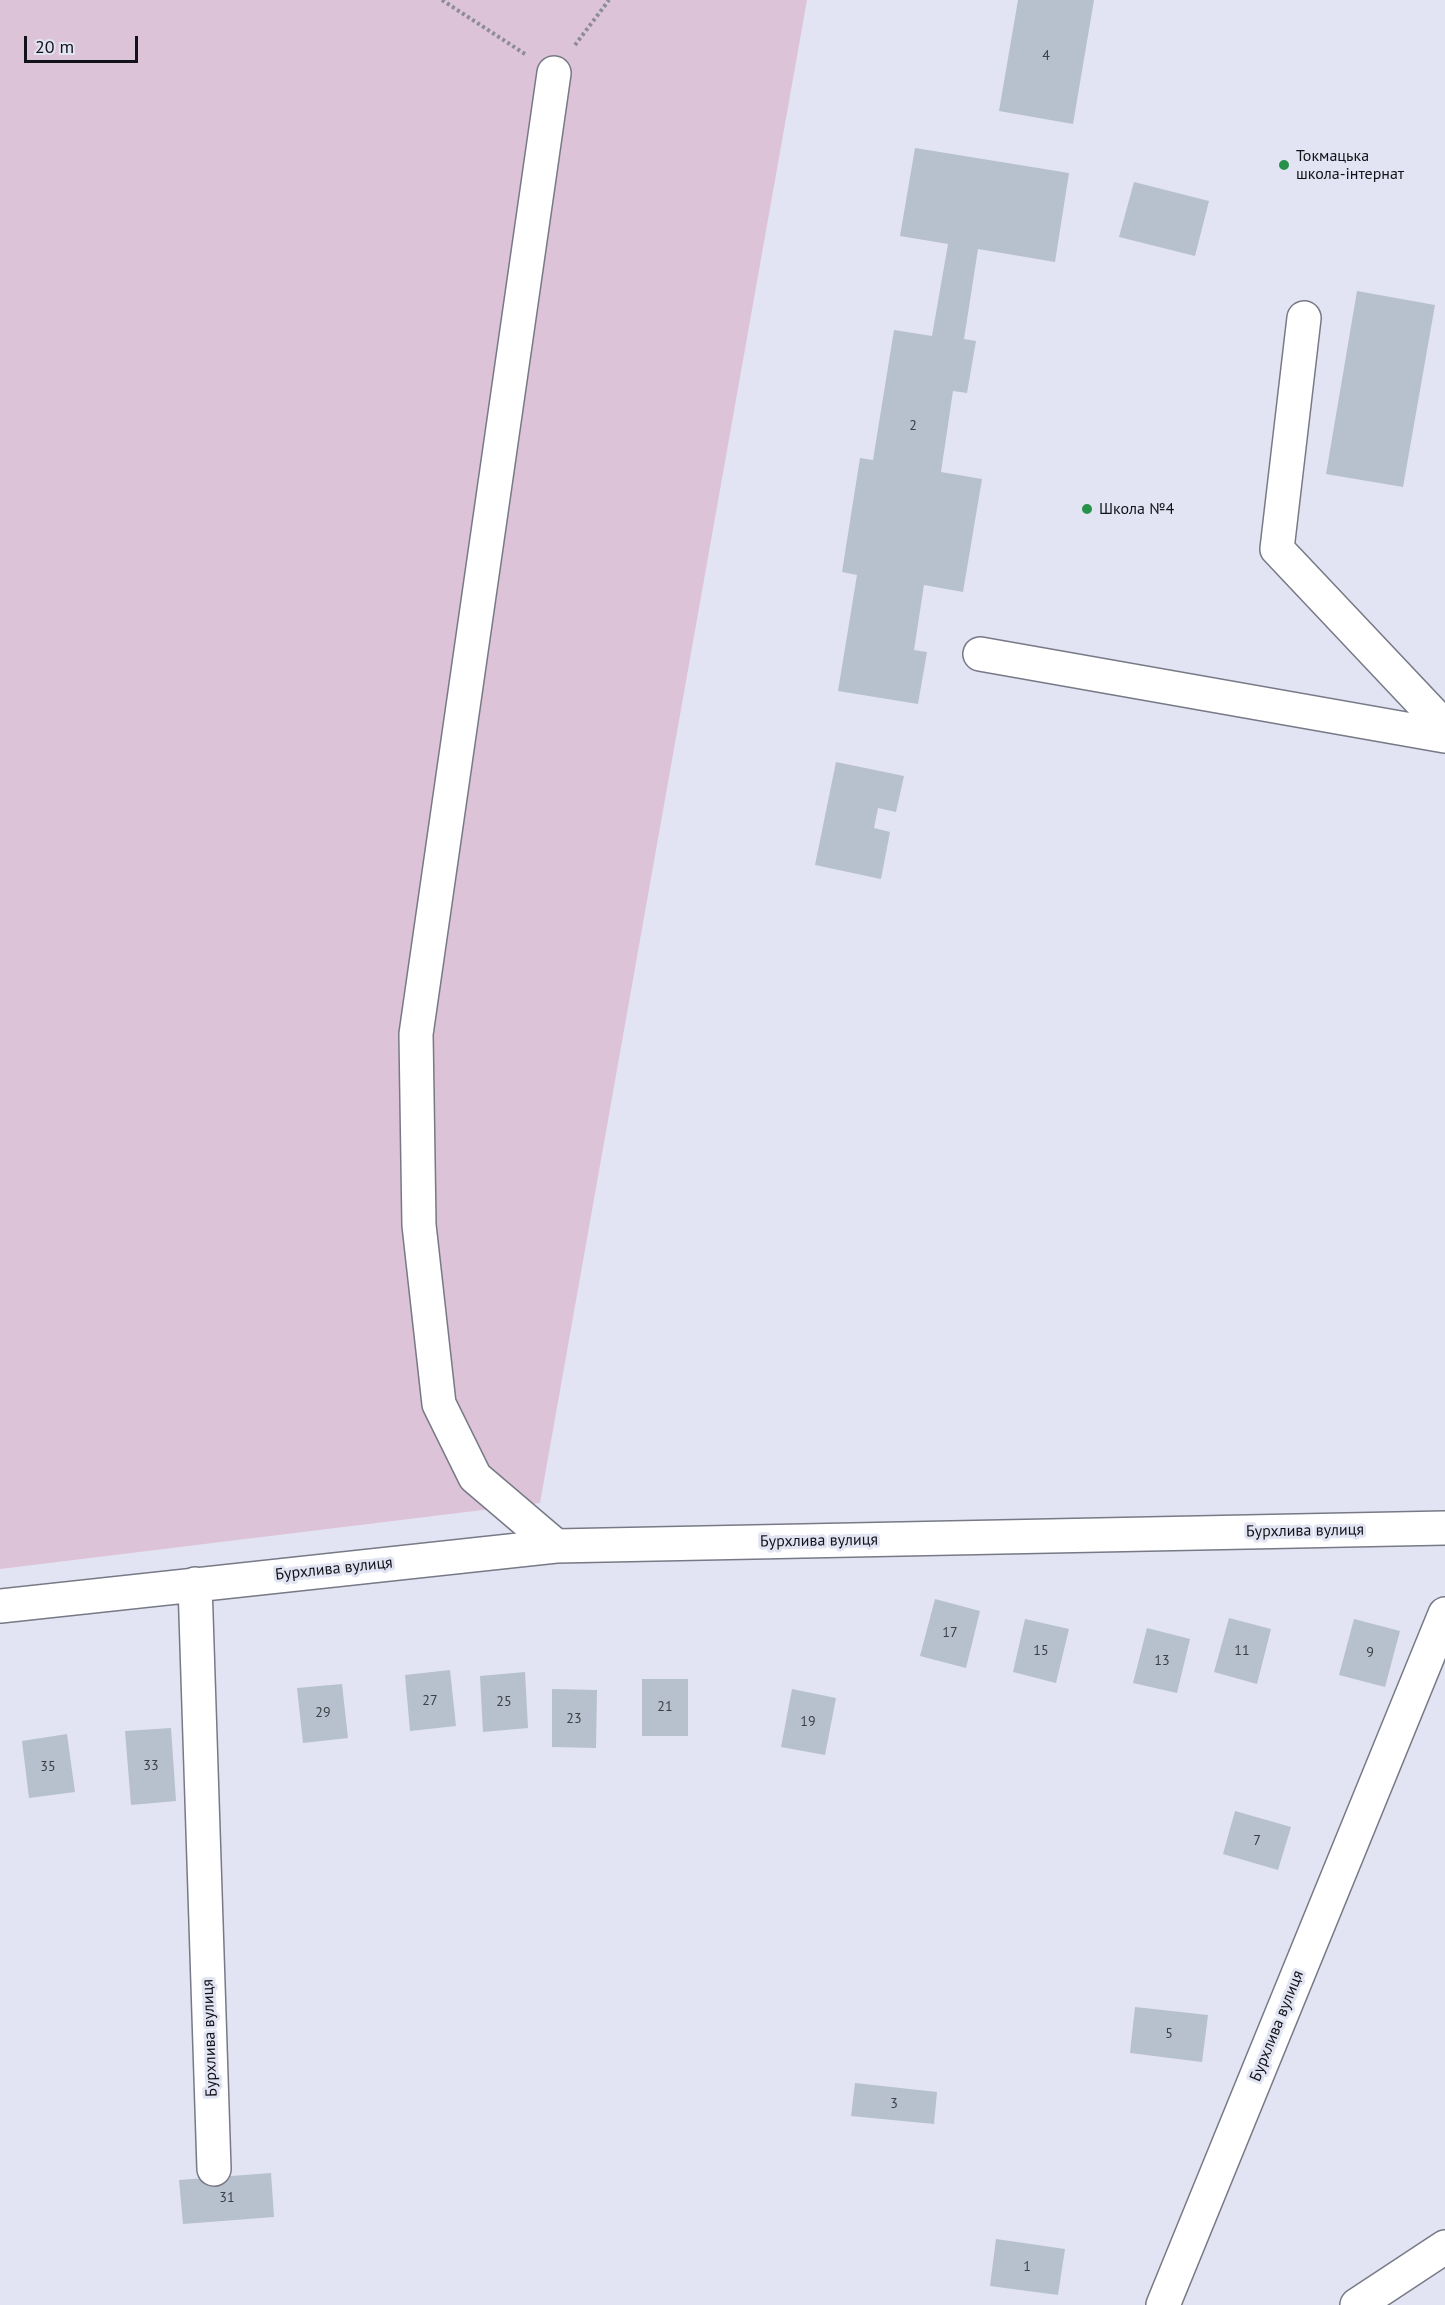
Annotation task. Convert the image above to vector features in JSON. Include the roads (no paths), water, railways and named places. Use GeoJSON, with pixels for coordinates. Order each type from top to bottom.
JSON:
{"type":"FeatureCollection","features":[{"type":"Feature","properties":{"kind":"street"},"geometry":{"type":"LineString","coordinates":[[554,73],[417,1034],[419,1225],[439,1404],[475,1477],[556,1546]]}},
{"type":"Feature","properties":{"kind":"street"},"geometry":{"type":"LineString","coordinates":[[1304,318],[1278,549],[1445,728]]}},
{"type":"Feature","properties":{"kind":"street"},"geometry":{"type":"LineString","coordinates":[[980,654],[1445,736]]}},
{"type":"Feature","properties":{"kind":"street","name":"Бурхлива вулиця"},"geometry":{"type":"LineString","coordinates":[[0,1606],[556,1546],[1445,1528]]}},
{"type":"Feature","properties":{"kind":"street","name":"Бурхлива вулиця"},"geometry":{"type":"LineString","coordinates":[[195,1584],[214,2169]]}},
{"type":"Feature","properties":{"kind":"street","name":"Бурхлива вулиця"},"geometry":{"type":"LineString","coordinates":[[1163,2305],[1445,1614]]}},
{"type":"Feature","properties":{"kind":"street"},"geometry":{"type":"LineString","coordinates":[[1357,2305],[1445,2247]]}},
{"type":"Feature","properties":{"kind":"place","name":"Токмацька школа-інтернат"},"geometry":{"type":"Point","coordinates":[1284,165]}},
{"type":"Feature","properties":{"kind":"place","name":"Школа №4"},"geometry":{"type":"Point","coordinates":[1087,509]}}]}
